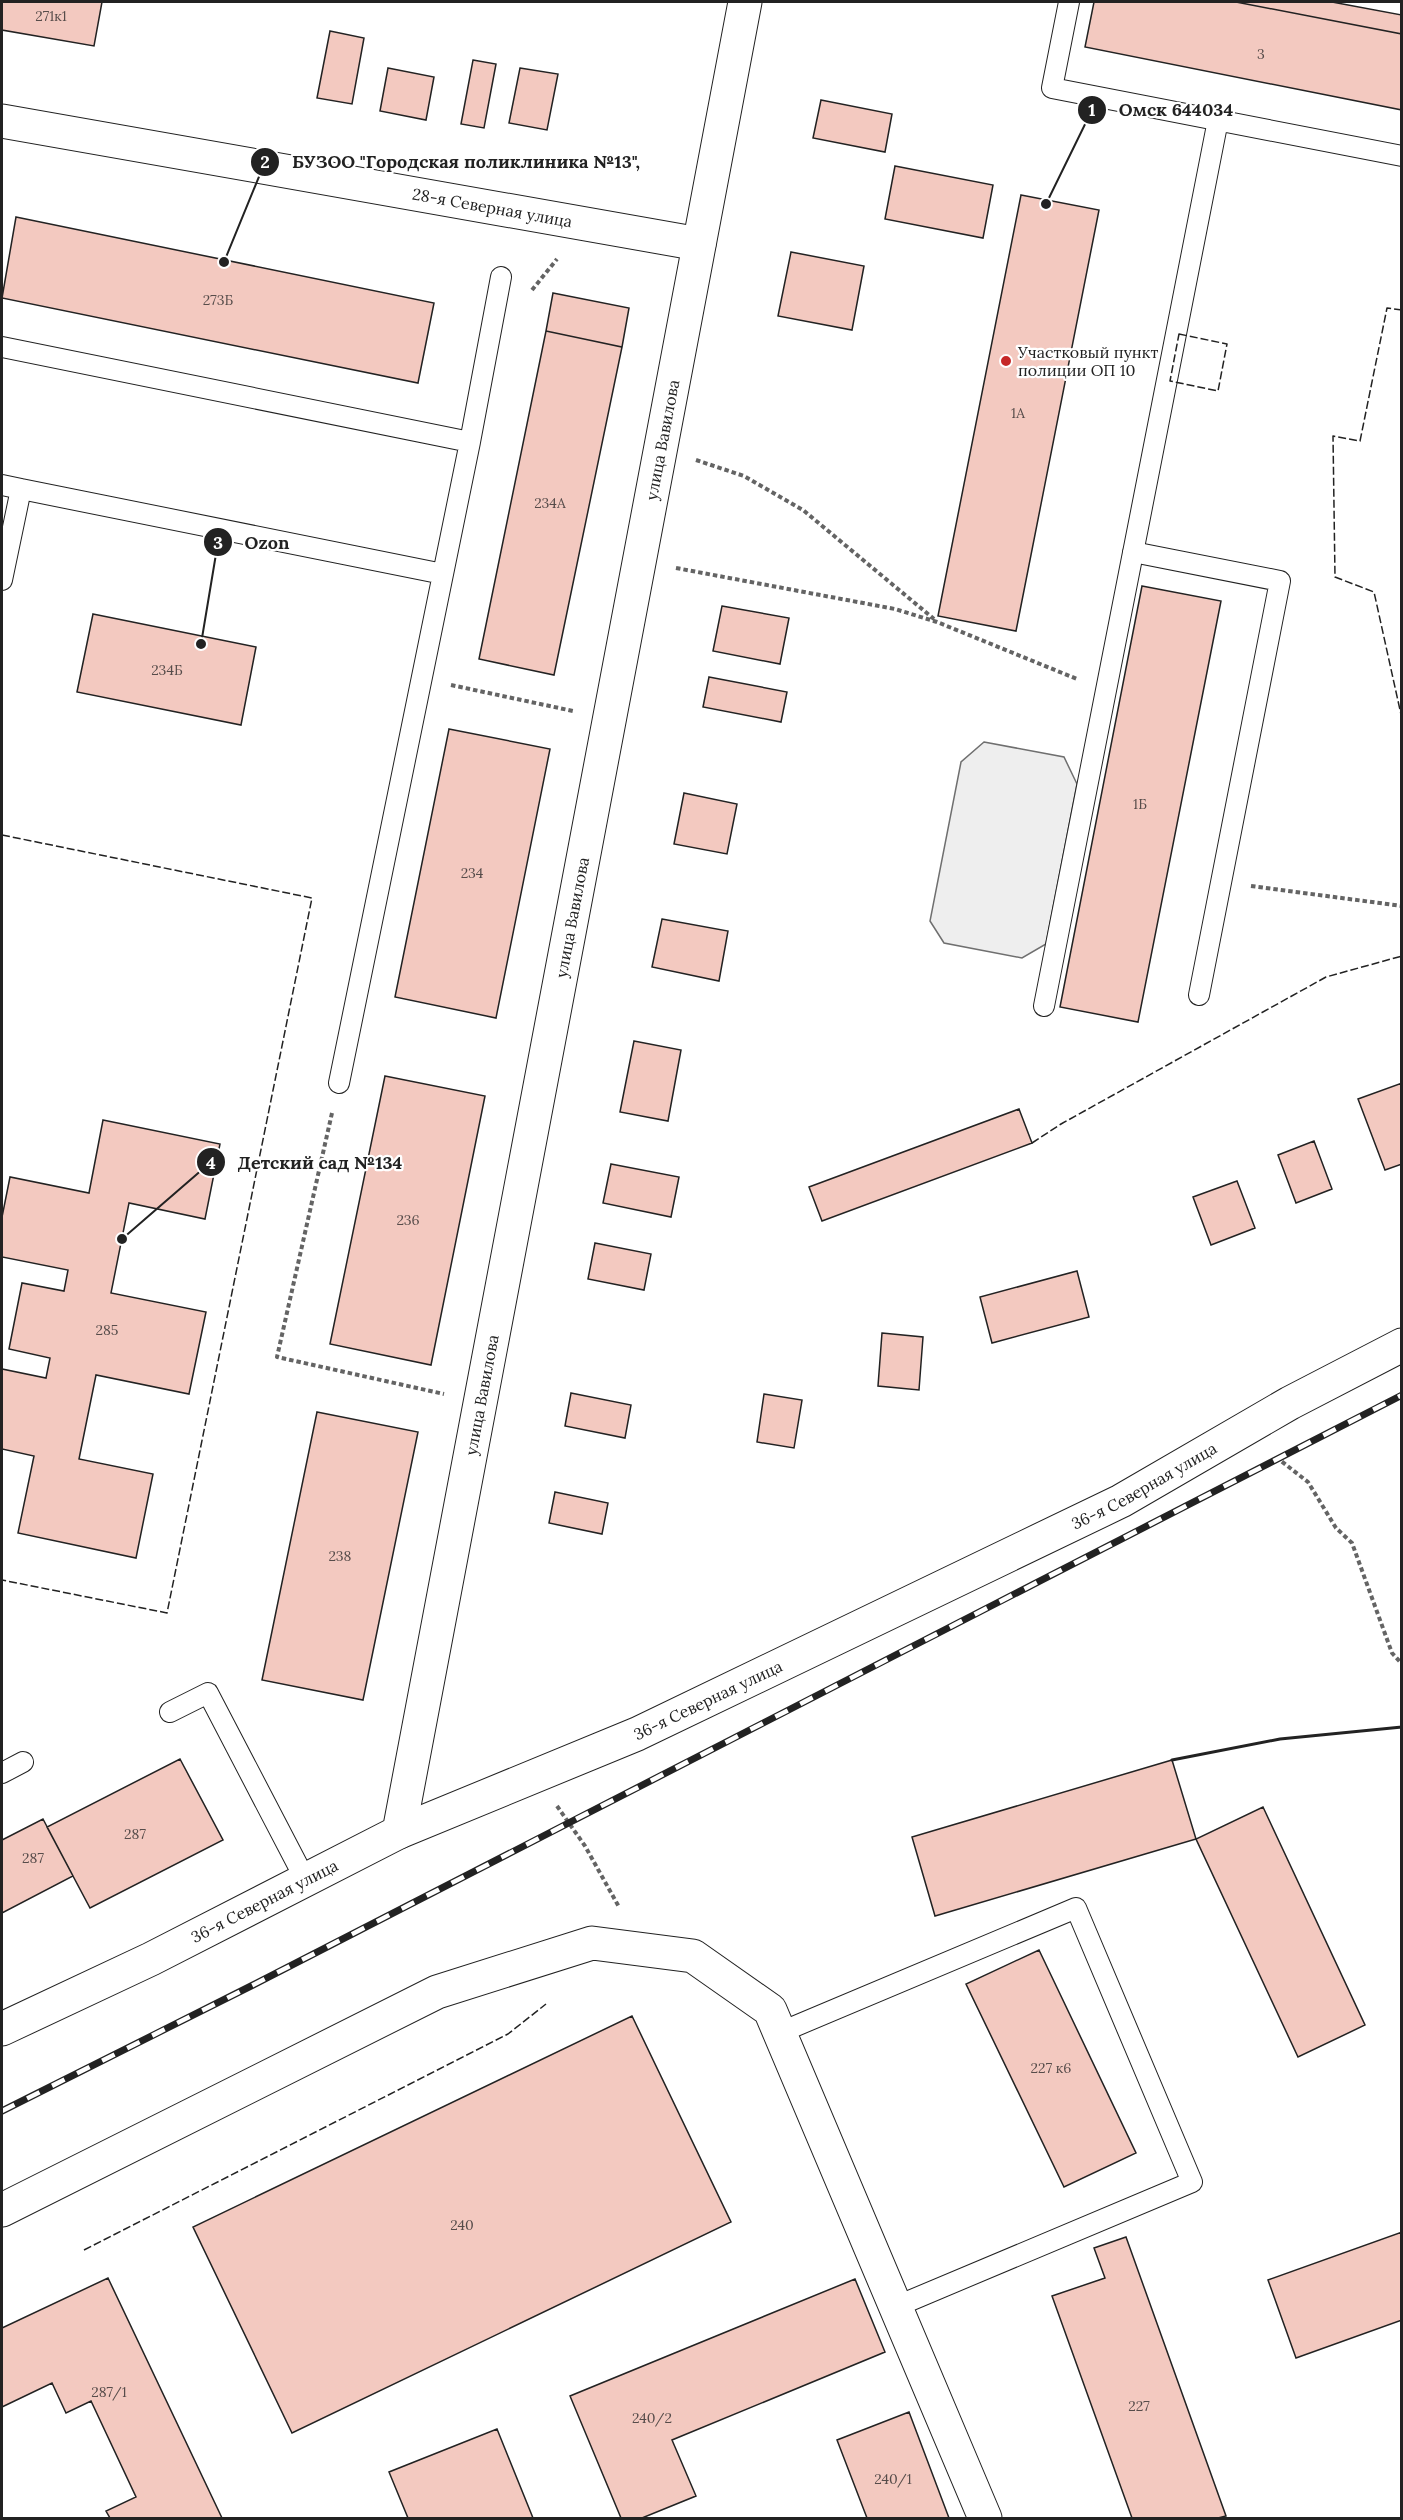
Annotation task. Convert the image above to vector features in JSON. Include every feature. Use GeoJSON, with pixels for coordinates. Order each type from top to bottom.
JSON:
{"type":"FeatureCollection","features":[{"type":"Feature","properties":{"kind":"street","name":"улица Вавилова"},"geometry":{"type":"LineString","coordinates":[[399,1832],[745,2]]}},
{"type":"Feature","properties":{"kind":"street","name":"28-я Северная улица"},"geometry":{"type":"LineString","coordinates":[[2,121],[699,244]]}},
{"type":"Feature","properties":{"kind":"street","name":"36-я Северная улица"},"geometry":{"type":"LineString","coordinates":[[2,2029],[151,1959],[399,1832],[637,1734],[1121,1501],[1290,1403],[1401,1345]]}},
{"type":"Feature","properties":{"kind":"street"},"geometry":{"type":"LineString","coordinates":[[2,2210],[437,1992],[592,1944],[693,1956],[770,2010],[985,2518]]}},
{"type":"Feature","properties":{"kind":"lane"},"geometry":{"type":"LineString","coordinates":[[1070,2],[1052,88],[1401,156]]}},
{"type":"Feature","properties":{"kind":"lane"},"geometry":{"type":"LineString","coordinates":[[1044,1005],[1218,120]]}},
{"type":"Feature","properties":{"kind":"lane"},"geometry":{"type":"LineString","coordinates":[[339,1083],[470,442],[501,277]]}},
{"type":"Feature","properties":{"kind":"lane"},"geometry":{"type":"LineString","coordinates":[[2,347],[470,442]]}},
{"type":"Feature","properties":{"kind":"lane"},"geometry":{"type":"LineString","coordinates":[[2,580],[11,487],[443,574]]}},
{"type":"Feature","properties":{"kind":"lane"},"geometry":{"type":"LineString","coordinates":[[1133,552],[1280,581],[1199,995]]}},
{"type":"Feature","properties":{"kind":"lane"},"geometry":{"type":"LineString","coordinates":[[170,1712],[208,1693],[306,1881]]}},
{"type":"Feature","properties":{"kind":"lane"},"geometry":{"type":"LineString","coordinates":[[2,1773],[23,1762]]}},
{"type":"Feature","properties":{"kind":"lane"},"geometry":{"type":"LineString","coordinates":[[779,2033],[1076,1908],[1100,1963],[1192,2182],[895,2307]]}},
{"type":"Feature","properties":{"kind":"path"},"geometry":{"type":"LineString","coordinates":[[526,297],[586,224]]}},
{"type":"Feature","properties":{"kind":"path"},"geometry":{"type":"LineString","coordinates":[[660,453],[691,458],[744,476],[803,510],[937,622]]}},
{"type":"Feature","properties":{"kind":"path"},"geometry":{"type":"LineString","coordinates":[[639,562],[895,609],[937,622],[1106,691]]}},
{"type":"Feature","properties":{"kind":"path"},"geometry":{"type":"LineString","coordinates":[[421,679],[609,719]]}},
{"type":"Feature","properties":{"kind":"path"},"geometry":{"type":"LineString","coordinates":[[1221,882],[1401,906]]}},
{"type":"Feature","properties":{"kind":"path"},"geometry":{"type":"LineString","coordinates":[[339,1083],[276,1357],[480,1401]]}},
{"type":"Feature","properties":{"kind":"path"},"geometry":{"type":"LineString","coordinates":[[1231,1437],[1279,1458],[1308,1482],[1336,1528],[1352,1543],[1392,1653],[1401,1664]]}},
{"type":"Feature","properties":{"kind":"path"},"geometry":{"type":"LineString","coordinates":[[536,1776],[585,1846],[620,1908],[631,1948]]}},
{"type":"Feature","properties":{"kind":"shaded area"},"geometry":{"type":"Polygon","coordinates":[[[984,742],[1064,757],[1077,784],[1046,944],[1022,958],[944,943],[930,921],[961,762],[984,742]]]}},
{"type":"Feature","properties":{"kind":"building"},"geometry":{"type":"Polygon","coordinates":[[[2,2],[102,2],[94,46],[2,30],[2,2]]]}},
{"type":"Feature","properties":{"kind":"building"},"geometry":{"type":"Polygon","coordinates":[[[1094,2],[1236,2],[1402,34],[1402,110],[1085,47],[1094,2]]]}},
{"type":"Feature","properties":{"kind":"building"},"geometry":{"type":"Polygon","coordinates":[[[1236,2],[1332,2],[1402,15],[1402,34],[1236,2]]]}},
{"type":"Feature","properties":{"kind":"building"},"geometry":{"type":"Polygon","coordinates":[[[330,31],[364,38],[352,104],[317,98],[330,31]]]}},
{"type":"Feature","properties":{"kind":"building"},"geometry":{"type":"Polygon","coordinates":[[[473,60],[496,64],[484,128],[461,124],[473,60]]]}},
{"type":"Feature","properties":{"kind":"building"},"geometry":{"type":"Polygon","coordinates":[[[388,68],[434,77],[426,120],[380,111],[388,68]]]}},
{"type":"Feature","properties":{"kind":"building"},"geometry":{"type":"Polygon","coordinates":[[[520,68],[558,74],[547,130],[509,123],[520,68]]]}},
{"type":"Feature","properties":{"kind":"building"},"geometry":{"type":"Polygon","coordinates":[[[821,100],[892,114],[885,152],[813,138],[821,100]]]}},
{"type":"Feature","properties":{"kind":"building"},"geometry":{"type":"Polygon","coordinates":[[[895,166],[993,185],[983,238],[885,219],[895,166]]]}},
{"type":"Feature","properties":{"kind":"building"},"geometry":{"type":"Polygon","coordinates":[[[1021,195],[1099,210],[1016,631],[938,616],[1021,195]]]}},
{"type":"Feature","properties":{"kind":"building"},"geometry":{"type":"Polygon","coordinates":[[[16,217],[434,303],[418,383],[2,298],[16,217]]]}},
{"type":"Feature","properties":{"kind":"building"},"geometry":{"type":"Polygon","coordinates":[[[791,252],[864,266],[852,330],[778,316],[791,252]]]}},
{"type":"Feature","properties":{"kind":"building"},"geometry":{"type":"Polygon","coordinates":[[[553,293],[629,308],[622,347],[546,331],[553,293]]]}},
{"type":"Feature","properties":{"kind":"building"},"geometry":{"type":"Polygon","coordinates":[[[546,331],[622,347],[554,675],[479,659],[546,331]]]}},
{"type":"Feature","properties":{"kind":"building"},"geometry":{"type":"Polygon","coordinates":[[[1142,586],[1221,601],[1138,1022],[1060,1007],[1142,586]]]}},
{"type":"Feature","properties":{"kind":"building"},"geometry":{"type":"Polygon","coordinates":[[[722,606],[789,618],[780,664],[713,651],[722,606]]]}},
{"type":"Feature","properties":{"kind":"building"},"geometry":{"type":"Polygon","coordinates":[[[93,614],[256,647],[241,725],[77,692],[93,614]]]}},
{"type":"Feature","properties":{"kind":"building"},"geometry":{"type":"Polygon","coordinates":[[[709,677],[787,692],[781,722],[703,707],[709,677]]]}},
{"type":"Feature","properties":{"kind":"building"},"geometry":{"type":"Polygon","coordinates":[[[449,729],[550,749],[496,1018],[395,997],[449,729]]]}},
{"type":"Feature","properties":{"kind":"building"},"geometry":{"type":"Polygon","coordinates":[[[684,793],[737,804],[727,854],[674,844],[684,793]]]}},
{"type":"Feature","properties":{"kind":"building"},"geometry":{"type":"Polygon","coordinates":[[[662,919],[728,931],[719,981],[652,967],[662,919]]]}},
{"type":"Feature","properties":{"kind":"building"},"geometry":{"type":"Polygon","coordinates":[[[634,1041],[681,1050],[668,1121],[620,1112],[634,1041]]]}},
{"type":"Feature","properties":{"kind":"building"},"geometry":{"type":"Polygon","coordinates":[[[385,1076],[485,1096],[431,1365],[330,1344],[385,1076]]]}},
{"type":"Feature","properties":{"kind":"building"},"geometry":{"type":"Polygon","coordinates":[[[1402,1083],[1402,1164],[1385,1170],[1358,1099],[1402,1083]]]}},
{"type":"Feature","properties":{"kind":"building"},"geometry":{"type":"Polygon","coordinates":[[[1019,1109],[1032,1143],[822,1221],[809,1187],[1019,1109]]]}},
{"type":"Feature","properties":{"kind":"building"},"geometry":{"type":"Polygon","coordinates":[[[103,1120],[220,1144],[205,1219],[129,1203],[111,1293],[206,1312],[189,1394],[96,1375],[79,1459],[153,1474],[136,1558],[18,1533],[34,1456],[2,1449],[2,1369],[46,1378],[50,1358],[9,1349],[22,1283],[64,1291],[68,1270],[2,1257],[2,1217],[10,1177],[89,1193],[103,1120]]]}},
{"type":"Feature","properties":{"kind":"building"},"geometry":{"type":"Polygon","coordinates":[[[1314,1141],[1332,1189],[1296,1203],[1278,1155],[1314,1141]]]}},
{"type":"Feature","properties":{"kind":"building"},"geometry":{"type":"Polygon","coordinates":[[[611,1164],[679,1177],[671,1217],[603,1203],[611,1164]]]}},
{"type":"Feature","properties":{"kind":"building"},"geometry":{"type":"Polygon","coordinates":[[[1237,1181],[1255,1228],[1211,1245],[1193,1197],[1237,1181]]]}},
{"type":"Feature","properties":{"kind":"building"},"geometry":{"type":"Polygon","coordinates":[[[595,1243],[651,1254],[644,1290],[588,1279],[595,1243]]]}},
{"type":"Feature","properties":{"kind":"building"},"geometry":{"type":"Polygon","coordinates":[[[1077,1271],[1089,1317],[992,1343],[980,1297],[1077,1271]]]}},
{"type":"Feature","properties":{"kind":"building"},"geometry":{"type":"Polygon","coordinates":[[[882,1333],[923,1337],[919,1390],[878,1386],[882,1333]]]}},
{"type":"Feature","properties":{"kind":"building"},"geometry":{"type":"Polygon","coordinates":[[[571,1393],[631,1405],[625,1438],[565,1426],[571,1393]]]}},
{"type":"Feature","properties":{"kind":"building"},"geometry":{"type":"Polygon","coordinates":[[[764,1394],[802,1400],[794,1448],[757,1442],[764,1394]]]}},
{"type":"Feature","properties":{"kind":"building"},"geometry":{"type":"Polygon","coordinates":[[[317,1412],[418,1432],[363,1700],[262,1680],[317,1412]]]}},
{"type":"Feature","properties":{"kind":"building"},"geometry":{"type":"Polygon","coordinates":[[[555,1492],[608,1503],[602,1534],[549,1523],[555,1492]]]}},
{"type":"Feature","properties":{"kind":"building"},"geometry":{"type":"Polygon","coordinates":[[[180,1759],[223,1840],[90,1908],[47,1827],[180,1759]]]}},
{"type":"Feature","properties":{"kind":"building"},"geometry":{"type":"Polygon","coordinates":[[[1172,1760],[1196,1839],[935,1916],[912,1837],[1172,1760]]]}},
{"type":"Feature","properties":{"kind":"building"},"geometry":{"type":"Polygon","coordinates":[[[1263,1807],[1365,2025],[1298,2057],[1196,1839],[1263,1807]]]}},
{"type":"Feature","properties":{"kind":"building"},"geometry":{"type":"Polygon","coordinates":[[[43,1819],[73,1876],[2,1913],[2,1840],[43,1819]]]}},
{"type":"Feature","properties":{"kind":"building"},"geometry":{"type":"Polygon","coordinates":[[[1039,1950],[1136,2153],[1064,2187],[966,1984],[1039,1950]]]}},
{"type":"Feature","properties":{"kind":"building"},"geometry":{"type":"Polygon","coordinates":[[[632,2016],[731,2222],[292,2433],[193,2227],[632,2016]]]}},
{"type":"Feature","properties":{"kind":"building"},"geometry":{"type":"Polygon","coordinates":[[[1402,2232],[1402,2320],[1296,2358],[1268,2280],[1402,2232]]]}},
{"type":"Feature","properties":{"kind":"building"},"geometry":{"type":"Polygon","coordinates":[[[1126,2237],[1226,2516],[1218,2518],[1132,2518],[1052,2296],[1105,2278],[1094,2248],[1126,2237]]]}},
{"type":"Feature","properties":{"kind":"building"},"geometry":{"type":"Polygon","coordinates":[[[108,2278],[222,2518],[110,2518],[106,2511],[136,2497],[91,2401],[66,2413],[52,2383],[2,2407],[2,2328],[108,2278]]]}},
{"type":"Feature","properties":{"kind":"building"},"geometry":{"type":"Polygon","coordinates":[[[855,2279],[885,2352],[672,2440],[696,2496],[642,2518],[621,2518],[570,2396],[855,2279]]]}},
{"type":"Feature","properties":{"kind":"building"},"geometry":{"type":"Polygon","coordinates":[[[909,2412],[949,2518],[867,2518],[837,2440],[909,2412]]]}},
{"type":"Feature","properties":{"kind":"building"},"geometry":{"type":"Polygon","coordinates":[[[497,2429],[533,2518],[408,2518],[389,2472],[497,2429]]]}},
{"type":"Feature","properties":{"kind":"railway"},"geometry":{"type":"LineString","coordinates":[[2,2111],[253,1985],[1402,1395]]}},
{"type":"Feature","properties":{"kind":"fence"},"geometry":{"type":"LineString","coordinates":[[1402,310],[1387,308],[1360,441],[1333,436],[1335,577],[1374,592],[1402,719]]}},
{"type":"Feature","properties":{"kind":"fence"},"geometry":{"type":"LineString","coordinates":[[1179,334],[1227,344],[1218,391],[1170,381],[1179,334]]}},
{"type":"Feature","properties":{"kind":"fence"},"geometry":{"type":"LineString","coordinates":[[2,835],[312,898],[167,1613],[2,1580]]}},
{"type":"Feature","properties":{"kind":"fence"},"geometry":{"type":"LineString","coordinates":[[1032,1143],[1061,1124],[1326,977],[1402,956]]}},
{"type":"Feature","properties":{"kind":"fence"},"geometry":{"type":"LineString","coordinates":[[84,2250],[508,2034],[546,2004]]}},
{"type":"Feature","properties":{"kind":"wall"},"geometry":{"type":"LineString","coordinates":[[1172,1760],[1280,1739],[1402,1727]]}},
{"type":"Feature","properties":{"kind":"place","name":"Омск 644034"},"geometry":{"type":"Point","coordinates":[1046,204]}},
{"type":"Feature","properties":{"kind":"place","name":"БУЗОО \"Городская поликлиника №13\","},"geometry":{"type":"Point","coordinates":[224,262]}},
{"type":"Feature","properties":{"kind":"place","name":"Участковый пункт полиции ОП 10"},"geometry":{"type":"Point","coordinates":[1006,361]}},
{"type":"Feature","properties":{"kind":"place","name":"Ozon"},"geometry":{"type":"Point","coordinates":[201,644]}},
{"type":"Feature","properties":{"kind":"place","name":"Детский сад №134"},"geometry":{"type":"Point","coordinates":[122,1239]}}]}
